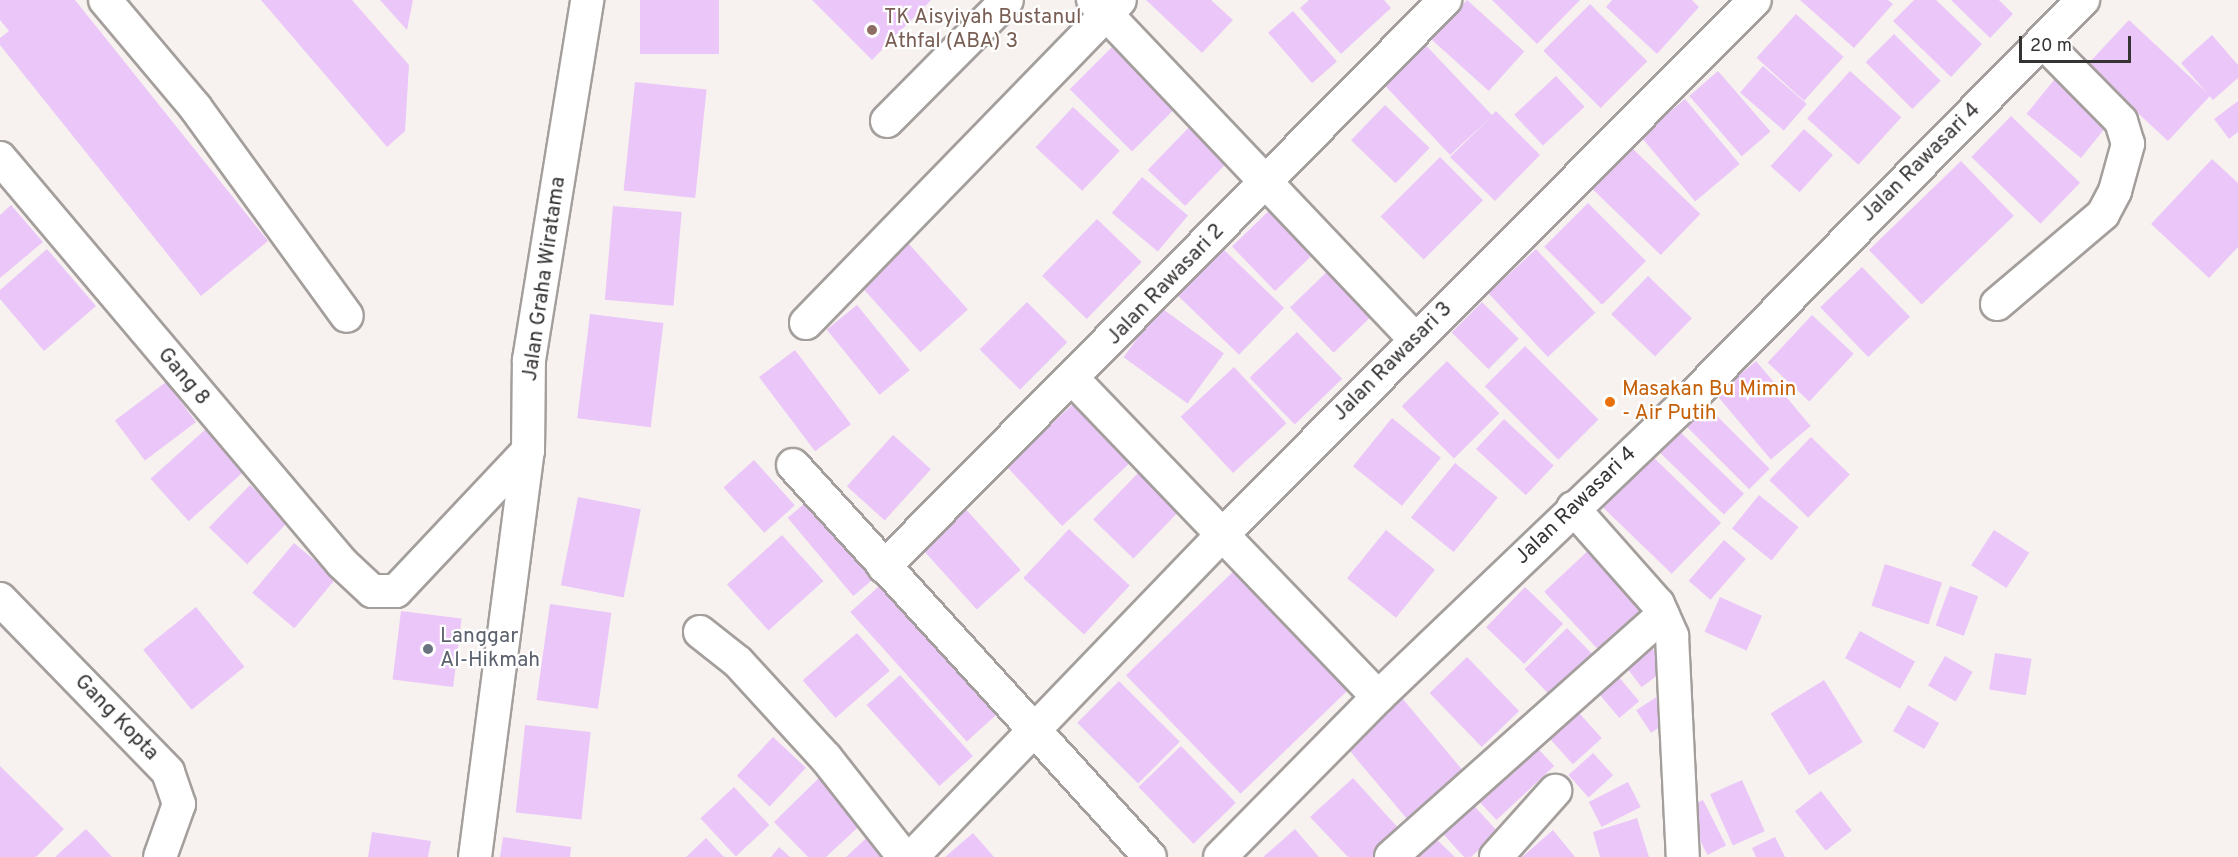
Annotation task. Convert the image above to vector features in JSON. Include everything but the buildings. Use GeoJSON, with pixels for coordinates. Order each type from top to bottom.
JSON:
{"type":"FeatureCollection","features":[{"type":"Feature","properties":{"kind":"street"},"geometry":{"type":"LineString","coordinates":[[105,0],[195,107],[347,316]]}},
{"type":"Feature","properties":{"kind":"street","name":"Jalan Graha Wiratama"},"geometry":{"type":"LineString","coordinates":[[475,857],[528,451],[529,360],[587,0]]}},
{"type":"Feature","properties":{"kind":"street"},"geometry":{"type":"LineString","coordinates":[[887,121],[1007,0]]}},
{"type":"Feature","properties":{"kind":"street","name":"Jalan Rawasari 2"},"geometry":{"type":"LineString","coordinates":[[884,567],[1074,380],[1445,0]]}},
{"type":"Feature","properties":{"kind":"street","name":"Jalan Rawasari 3"},"geometry":{"type":"LineString","coordinates":[[912,857],[1224,533],[1755,0]]}},
{"type":"Feature","properties":{"kind":"street","name":"Jalan Rawasari 4"},"geometry":{"type":"LineString","coordinates":[[1220,857],[1378,697],[1573,508],[1686,403],[2083,0]]}},
{"type":"Feature","properties":{"kind":"street"},"geometry":{"type":"LineString","coordinates":[[806,323],[1106,5],[1415,339]]}},
{"type":"Feature","properties":{"kind":"street"},"geometry":{"type":"LineString","coordinates":[[1997,304],[2103,214],[2115,191],[2128,144],[2121,121],[2042,42]]}},
{"type":"Feature","properties":{"kind":"street","name":"Gang 8"},"geometry":{"type":"LineString","coordinates":[[0,158],[326,544],[372,591],[396,591],[528,451]]}},
{"type":"Feature","properties":{"kind":"street"},"geometry":{"type":"LineString","coordinates":[[1074,380],[1224,533],[1378,697]]}},
{"type":"Feature","properties":{"kind":"street"},"geometry":{"type":"LineString","coordinates":[[793,465],[1150,857]]}},
{"type":"Feature","properties":{"kind":"street"},"geometry":{"type":"LineString","coordinates":[[1573,508],[1648,591],[1663,615],[1675,653],[1683,857]]}},
{"type":"Feature","properties":{"kind":"street","name":"Gang Kopta"},"geometry":{"type":"LineString","coordinates":[[0,599],[168,771],[179,804],[160,857]]}},
{"type":"Feature","properties":{"kind":"street"},"geometry":{"type":"LineString","coordinates":[[1391,857],[1663,615]]}},
{"type":"Feature","properties":{"kind":"street"},"geometry":{"type":"LineString","coordinates":[[700,633],[738,662],[818,749],[904,857]]}},
{"type":"Feature","properties":{"kind":"street"},"geometry":{"type":"LineString","coordinates":[[1496,857],[1555,791]]}},
{"type":"Feature","properties":{"kind":"place","name":"TK Aisyiyah Bustanul Athfal (ABA) 3"},"geometry":{"type":"Point","coordinates":[872,30]}},
{"type":"Feature","properties":{"kind":"place","name":"Masakan Bu Mimin - Air Putih"},"geometry":{"type":"Point","coordinates":[1610,402]}},
{"type":"Feature","properties":{"kind":"place","name":"Langgar Al-Hikmah"},"geometry":{"type":"Point","coordinates":[428,649]}}]}
